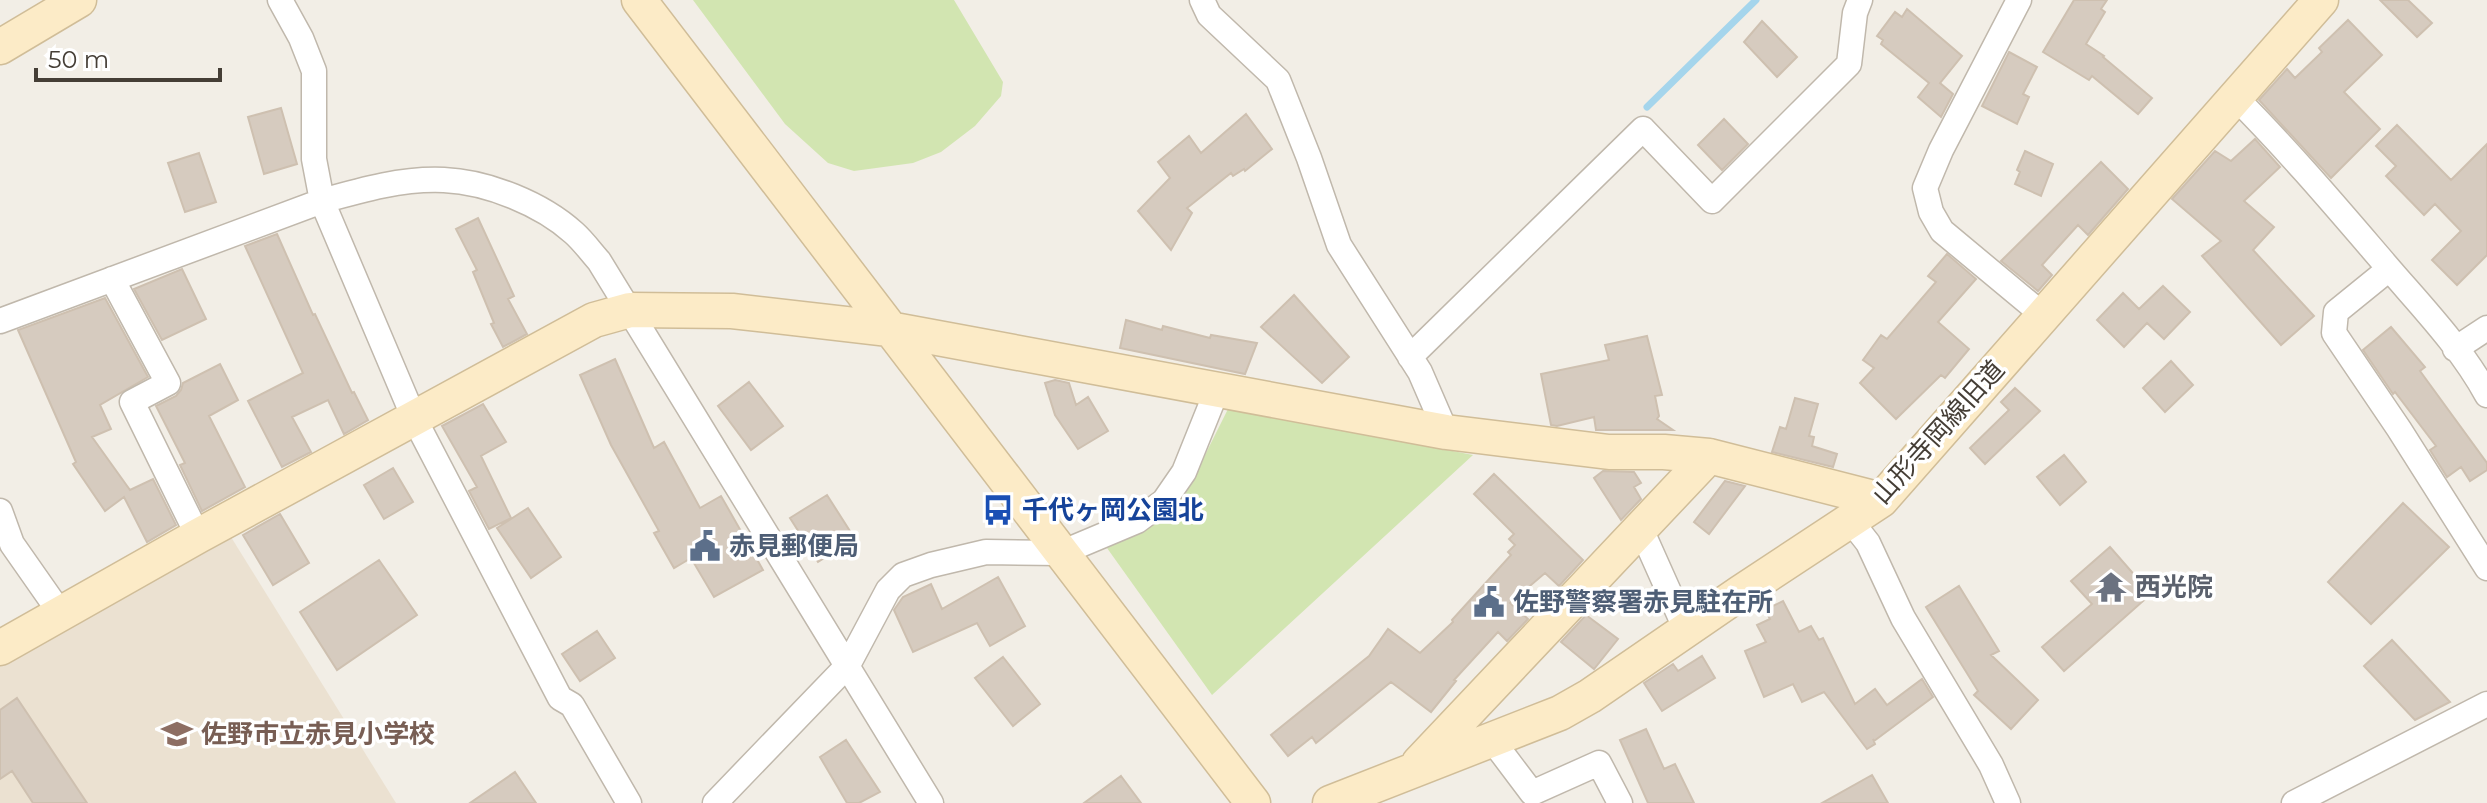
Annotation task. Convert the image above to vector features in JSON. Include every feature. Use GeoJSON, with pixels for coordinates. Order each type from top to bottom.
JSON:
{"type":"FeatureCollection","features":[{"type":"Feature","properties":{"kind":"street"},"geometry":{"type":"LineString","coordinates":[[0,47],[79,0]]}},
{"type":"Feature","properties":{"kind":"street"},"geometry":{"type":"LineString","coordinates":[[280,0],[301,38],[314,71],[314,159],[322,201],[414,418],[560,698],[572,705],[629,803]]}},
{"type":"Feature","properties":{"kind":"street"},"geometry":{"type":"LineString","coordinates":[[639,0],[1253,803]]}},
{"type":"Feature","properties":{"kind":"street"},"geometry":{"type":"LineString","coordinates":[[1202,0],[1209,15],[1278,80],[1339,245],[1420,372],[1446,432]]}},
{"type":"Feature","properties":{"kind":"street"},"geometry":{"type":"LineString","coordinates":[[1410,357],[1643,129],[1712,201],[1849,64],[1855,13],[1860,0]]}},
{"type":"Feature","properties":{"kind":"street"},"geometry":{"type":"LineString","coordinates":[[2019,0],[1941,150],[1925,188],[1931,212],[1942,231],[2043,315]]}},
{"type":"Feature","properties":{"kind":"street","name":"山形寺岡線旧道"},"geometry":{"type":"LineString","coordinates":[[1330,803],[1560,713],[1590,696],[1881,500],[2321,0]]}},
{"type":"Feature","properties":{"kind":"street"},"geometry":{"type":"LineString","coordinates":[[2235,97],[2275,137],[2418,300],[2487,395]]}},
{"type":"Feature","properties":{"kind":"street"},"geometry":{"type":"LineString","coordinates":[[0,321],[322,201],[407,182],[445,180],[478,185],[544,211],[574,233],[599,261],[931,803]]}},
{"type":"Feature","properties":{"kind":"street"},"geometry":{"type":"LineString","coordinates":[[2389,269],[2336,312],[2334,333],[2487,568]]}},
{"type":"Feature","properties":{"kind":"street"},"geometry":{"type":"LineString","coordinates":[[112,279],[168,383],[132,402],[198,536]]}},
{"type":"Feature","properties":{"kind":"street"},"geometry":{"type":"LineString","coordinates":[[0,648],[594,320],[630,310],[732,311],[889,329],[1446,432],[1609,452],[1709,456],[1881,500]]}},
{"type":"Feature","properties":{"kind":"street"},"geometry":{"type":"LineString","coordinates":[[2455,349],[2487,328]]}},
{"type":"Feature","properties":{"kind":"street"},"geometry":{"type":"LineString","coordinates":[[715,803],[848,665],[888,590],[903,575],[986,552],[1061,553],[1137,521],[1164,501],[1184,472],[1217,390]]}},
{"type":"Feature","properties":{"kind":"street"},"geometry":{"type":"LineString","coordinates":[[1415,768],[1709,456]]}},
{"type":"Feature","properties":{"kind":"street"},"geometry":{"type":"LineString","coordinates":[[0,511],[6,545],[61,614]]}},
{"type":"Feature","properties":{"kind":"street"},"geometry":{"type":"LineString","coordinates":[[1850,520],[1868,543],[1903,618],[1991,765],[2008,803]]}},
{"type":"Feature","properties":{"kind":"street"},"geometry":{"type":"LineString","coordinates":[[1640,527],[1686,630]]}},
{"type":"Feature","properties":{"kind":"street"},"geometry":{"type":"LineString","coordinates":[[2294,803],[2487,704]]}},
{"type":"Feature","properties":{"kind":"street"},"geometry":{"type":"LineString","coordinates":[[1492,740],[1532,793],[1599,763],[1620,803]]}},
{"type":"Feature","properties":{"kind":"shaded area","name":"佐野市立赤見小学校"},"geometry":{"type":"Polygon","coordinates":[[[231,537],[396,803],[0,803],[0,665],[231,537]]]}},
{"type":"Feature","properties":{"kind":"green space"},"geometry":{"type":"Polygon","coordinates":[[[693,0],[954,0],[1003,82],[1001,96],[975,126],[941,152],[913,163],[854,171],[828,163],[785,124],[693,0]]]}},
{"type":"Feature","properties":{"kind":"green space"},"geometry":{"type":"Polygon","coordinates":[[[1229,407],[1473,455],[1212,695],[1107,548],[1160,519],[1192,481],[1229,407]]]}},
{"type":"Feature","properties":{"kind":"building"},"geometry":{"type":"Polygon","coordinates":[[[2074,0],[2107,0],[2101,9],[2105,12],[2086,44],[2152,98],[2138,114],[2092,76],[2089,80],[2043,52],[2074,0]]]}},
{"type":"Feature","properties":{"kind":"building"},"geometry":{"type":"Polygon","coordinates":[[[2380,0],[2408,0],[2432,23],[2417,37],[2380,0]]]}},
{"type":"Feature","properties":{"kind":"building"},"geometry":{"type":"Polygon","coordinates":[[[1907,9],[1962,56],[1940,83],[1953,94],[1941,117],[1918,97],[1929,83],[1881,44],[1883,40],[1877,36],[1895,12],[1902,17],[1907,9]]]}},
{"type":"Feature","properties":{"kind":"building"},"geometry":{"type":"Polygon","coordinates":[[[2348,20],[2382,55],[2344,92],[2380,129],[2331,178],[2259,100],[2287,69],[2295,78],[2322,52],[2319,48],[2348,20]]]}},
{"type":"Feature","properties":{"kind":"building"},"geometry":{"type":"Polygon","coordinates":[[[1762,21],[1797,57],[1777,77],[1744,42],[1762,21]]]}},
{"type":"Feature","properties":{"kind":"building"},"geometry":{"type":"Polygon","coordinates":[[[2009,52],[2037,67],[2023,94],[2029,97],[2017,124],[1982,106],[2009,52]]]}},
{"type":"Feature","properties":{"kind":"building"},"geometry":{"type":"Polygon","coordinates":[[[281,108],[297,164],[264,174],[248,117],[281,108]]]}},
{"type":"Feature","properties":{"kind":"building"},"geometry":{"type":"Polygon","coordinates":[[[1246,114],[1272,149],[1245,171],[1233,176],[1231,173],[1187,208],[1192,213],[1171,250],[1138,211],[1170,178],[1158,162],[1189,136],[1201,153],[1246,114]]]}},
{"type":"Feature","properties":{"kind":"building"},"geometry":{"type":"Polygon","coordinates":[[[1724,119],[1748,144],[1722,170],[1698,145],[1724,119]]]}},
{"type":"Feature","properties":{"kind":"building"},"geometry":{"type":"Polygon","coordinates":[[[2397,125],[2451,180],[2487,144],[2487,255],[2457,285],[2432,260],[2461,231],[2435,204],[2424,215],[2386,176],[2396,166],[2376,146],[2397,125]]]}},
{"type":"Feature","properties":{"kind":"building"},"geometry":{"type":"Polygon","coordinates":[[[2255,139],[2280,167],[2244,201],[2274,227],[2253,250],[2314,316],[2281,345],[2202,256],[2221,241],[2172,199],[2215,151],[2231,161],[2255,139]]]}},
{"type":"Feature","properties":{"kind":"building"},"geometry":{"type":"Polygon","coordinates":[[[2025,151],[2053,164],[2041,196],[2015,184],[2025,151]]]}},
{"type":"Feature","properties":{"kind":"building"},"geometry":{"type":"Polygon","coordinates":[[[199,153],[216,202],[185,212],[168,163],[199,153]]]}},
{"type":"Feature","properties":{"kind":"building"},"geometry":{"type":"Polygon","coordinates":[[[2101,162],[2128,189],[2088,235],[2078,225],[2042,265],[2052,275],[2038,291],[2001,261],[2101,162]]]}},
{"type":"Feature","properties":{"kind":"building"},"geometry":{"type":"Polygon","coordinates":[[[478,218],[514,296],[508,299],[527,334],[503,347],[491,324],[494,323],[473,272],[477,270],[456,229],[478,218]]]}},
{"type":"Feature","properties":{"kind":"building"},"geometry":{"type":"Polygon","coordinates":[[[277,234],[313,315],[368,420],[344,434],[328,400],[292,417],[311,452],[282,467],[248,401],[303,373],[245,246],[277,234]]]}},
{"type":"Feature","properties":{"kind":"building"},"geometry":{"type":"Polygon","coordinates":[[[1947,254],[1976,279],[1938,322],[1969,349],[1945,378],[1941,375],[1896,419],[1860,383],[1874,368],[1863,360],[1881,335],[1887,339],[1936,282],[1928,276],[1947,254]]]}},
{"type":"Feature","properties":{"kind":"building"},"geometry":{"type":"Polygon","coordinates":[[[182,269],[206,319],[162,340],[134,289],[182,269]]]}},
{"type":"Feature","properties":{"kind":"building"},"geometry":{"type":"Polygon","coordinates":[[[2163,286],[2190,312],[2164,339],[2147,323],[2124,347],[2097,320],[2123,293],[2139,309],[2163,286]]]}},
{"type":"Feature","properties":{"kind":"building"},"geometry":{"type":"Polygon","coordinates":[[[1294,295],[1349,357],[1322,383],[1261,327],[1294,295]]]}},
{"type":"Feature","properties":{"kind":"building"},"geometry":{"type":"Polygon","coordinates":[[[105,298],[148,377],[100,405],[111,429],[92,437],[130,490],[153,479],[176,525],[147,542],[124,497],[105,511],[73,464],[76,462],[18,330],[105,298]]]}},
{"type":"Feature","properties":{"kind":"building"},"geometry":{"type":"Polygon","coordinates":[[[1126,320],[1162,330],[1163,326],[1210,338],[1211,335],[1257,343],[1245,374],[1120,348],[1126,320]]]}},
{"type":"Feature","properties":{"kind":"building"},"geometry":{"type":"Polygon","coordinates":[[[2391,327],[2425,367],[2420,371],[2487,463],[2487,470],[2470,481],[2461,467],[2447,477],[2430,450],[2436,446],[2395,392],[2393,394],[2363,350],[2391,327]]]}},
{"type":"Feature","properties":{"kind":"building"},"geometry":{"type":"Polygon","coordinates":[[[1647,336],[1662,395],[1655,396],[1657,419],[1673,430],[1596,430],[1594,417],[1551,425],[1541,374],[1609,360],[1605,345],[1647,336]]]}},
{"type":"Feature","properties":{"kind":"building"},"geometry":{"type":"Polygon","coordinates":[[[615,359],[654,448],[664,442],[700,508],[721,496],[763,570],[714,597],[691,558],[674,568],[654,533],[659,531],[611,445],[580,375],[615,359]]]}},
{"type":"Feature","properties":{"kind":"building"},"geometry":{"type":"Polygon","coordinates":[[[2171,361],[2193,385],[2165,412],[2143,388],[2171,361]]]}},
{"type":"Feature","properties":{"kind":"building"},"geometry":{"type":"Polygon","coordinates":[[[220,364],[238,400],[209,416],[245,487],[202,511],[180,465],[185,463],[156,406],[176,396],[183,383],[220,364]]]}},
{"type":"Feature","properties":{"kind":"building"},"geometry":{"type":"Polygon","coordinates":[[[1055,380],[1069,383],[1076,405],[1088,397],[1108,431],[1078,449],[1055,415],[1045,383],[1055,380]]]}},
{"type":"Feature","properties":{"kind":"building"},"geometry":{"type":"Polygon","coordinates":[[[749,382],[783,426],[751,450],[718,406],[749,382]]]}},
{"type":"Feature","properties":{"kind":"building"},"geometry":{"type":"Polygon","coordinates":[[[2015,388],[2040,411],[1985,464],[1970,448],[2009,410],[2001,402],[2015,388]]]}},
{"type":"Feature","properties":{"kind":"building"},"geometry":{"type":"Polygon","coordinates":[[[1795,398],[1818,404],[1809,436],[1814,437],[1812,446],[1837,454],[1833,467],[1772,452],[1780,427],[1786,429],[1795,398]]]}},
{"type":"Feature","properties":{"kind":"building"},"geometry":{"type":"Polygon","coordinates":[[[483,404],[506,442],[481,456],[511,518],[489,529],[469,491],[477,487],[442,426],[483,404]]]}},
{"type":"Feature","properties":{"kind":"building"},"geometry":{"type":"Polygon","coordinates":[[[2064,455],[2086,482],[2060,505],[2037,477],[2064,455]]]}},
{"type":"Feature","properties":{"kind":"building"},"geometry":{"type":"Polygon","coordinates":[[[393,468],[413,502],[384,519],[364,485],[393,468]]]}},
{"type":"Feature","properties":{"kind":"building"},"geometry":{"type":"Polygon","coordinates":[[[1603,471],[1634,472],[1641,483],[1634,487],[1641,499],[1621,520],[1594,478],[1603,471]]]}},
{"type":"Feature","properties":{"kind":"building"},"geometry":{"type":"Polygon","coordinates":[[[1494,474],[1583,560],[1559,586],[1545,573],[1510,603],[1528,619],[1507,641],[1498,632],[1454,680],[1431,712],[1391,682],[1316,743],[1312,737],[1288,756],[1271,735],[1369,656],[1388,629],[1420,653],[1453,622],[1511,555],[1508,552],[1515,545],[1509,539],[1514,534],[1474,494],[1494,474]]]}},
{"type":"Feature","properties":{"kind":"building"},"geometry":{"type":"Polygon","coordinates":[[[1725,481],[1745,486],[1709,534],[1694,522],[1725,481]]]}},
{"type":"Feature","properties":{"kind":"building"},"geometry":{"type":"Polygon","coordinates":[[[827,495],[855,539],[818,562],[790,518],[827,495]]]}},
{"type":"Feature","properties":{"kind":"building"},"geometry":{"type":"Polygon","coordinates":[[[2403,503],[2449,547],[2371,624],[2328,582],[2403,503]]]}},
{"type":"Feature","properties":{"kind":"building"},"geometry":{"type":"Polygon","coordinates":[[[528,508],[561,557],[531,578],[497,528],[528,508]]]}},
{"type":"Feature","properties":{"kind":"building"},"geometry":{"type":"Polygon","coordinates":[[[280,514],[309,563],[273,585],[243,535],[280,514]]]}},
{"type":"Feature","properties":{"kind":"building","name":"西光院"},"geometry":{"type":"Polygon","coordinates":[[[2110,547],[2151,594],[2064,671],[2042,647],[2092,604],[2071,581],[2110,547]]]}},
{"type":"Feature","properties":{"kind":"building"},"geometry":{"type":"Polygon","coordinates":[[[379,560],[417,615],[337,670],[300,612],[379,560]]]}},
{"type":"Feature","properties":{"kind":"building"},"geometry":{"type":"Polygon","coordinates":[[[998,577],[1025,626],[990,646],[977,623],[913,652],[894,610],[903,597],[931,584],[942,609],[998,577]]]}},
{"type":"Feature","properties":{"kind":"building"},"geometry":{"type":"Polygon","coordinates":[[[1959,586],[1999,651],[1991,655],[2038,700],[2011,729],[1974,695],[1978,691],[1926,607],[1959,586]]]}},
{"type":"Feature","properties":{"kind":"building"},"geometry":{"type":"Polygon","coordinates":[[[1783,601],[1799,632],[1811,626],[1819,640],[1823,638],[1855,704],[1875,689],[1887,705],[1922,679],[1933,697],[1873,739],[1875,744],[1867,749],[1824,692],[1802,702],[1793,684],[1764,697],[1745,651],[1766,642],[1757,625],[1770,619],[1765,610],[1783,601]]]}},
{"type":"Feature","properties":{"kind":"building"},"geometry":{"type":"Polygon","coordinates":[[[1586,615],[1618,639],[1594,669],[1561,642],[1586,615]]]}},
{"type":"Feature","properties":{"kind":"building"},"geometry":{"type":"Polygon","coordinates":[[[597,631],[615,658],[580,681],[562,654],[597,631]]]}},
{"type":"Feature","properties":{"kind":"building"},"geometry":{"type":"Polygon","coordinates":[[[2392,640],[2450,702],[2415,720],[2364,666],[2392,640]]]}},
{"type":"Feature","properties":{"kind":"building"},"geometry":{"type":"Polygon","coordinates":[[[1702,656],[1715,678],[1662,711],[1644,683],[1673,664],[1678,671],[1702,656]]]}},
{"type":"Feature","properties":{"kind":"building"},"geometry":{"type":"Polygon","coordinates":[[[1003,657],[1040,704],[1013,726],[975,678],[1003,657]]]}},
{"type":"Feature","properties":{"kind":"building"},"geometry":{"type":"Polygon","coordinates":[[[17,698],[87,803],[33,803],[12,771],[0,779],[0,710],[17,698]]]}},
{"type":"Feature","properties":{"kind":"building"},"geometry":{"type":"Polygon","coordinates":[[[1646,729],[1664,769],[1675,764],[1694,803],[1648,803],[1620,740],[1646,729]]]}},
{"type":"Feature","properties":{"kind":"building"},"geometry":{"type":"Polygon","coordinates":[[[846,740],[880,792],[859,803],[847,803],[820,757],[846,740]]]}},
{"type":"Feature","properties":{"kind":"building"},"geometry":{"type":"Polygon","coordinates":[[[515,772],[536,803],[470,803],[515,772]]]}},
{"type":"Feature","properties":{"kind":"building"},"geometry":{"type":"Polygon","coordinates":[[[1872,775],[1888,803],[1822,803],[1872,775]]]}},
{"type":"Feature","properties":{"kind":"building"},"geometry":{"type":"Polygon","coordinates":[[[1121,776],[1141,803],[1084,803],[1121,776]]]}},
{"type":"Feature","properties":{"kind":"waterway"},"geometry":{"type":"LineString","coordinates":[[1647,107],[1756,0]]}},
{"type":"Feature","properties":{"kind":"place","name":"千代ヶ岡公園北"},"geometry":{"type":"Point","coordinates":[998,510]}},
{"type":"Feature","properties":{"kind":"place","name":"赤見郵便局"},"geometry":{"type":"Point","coordinates":[705,546]}},
{"type":"Feature","properties":{"kind":"place","name":"西光院"},"geometry":{"type":"Point","coordinates":[2111,587]}},
{"type":"Feature","properties":{"kind":"place","name":"佐野警察署赤見駐在所"},"geometry":{"type":"Point","coordinates":[1489,602]}},
{"type":"Feature","properties":{"kind":"place","name":"佐野市立赤見小学校"},"geometry":{"type":"Point","coordinates":[177,734]}}]}
